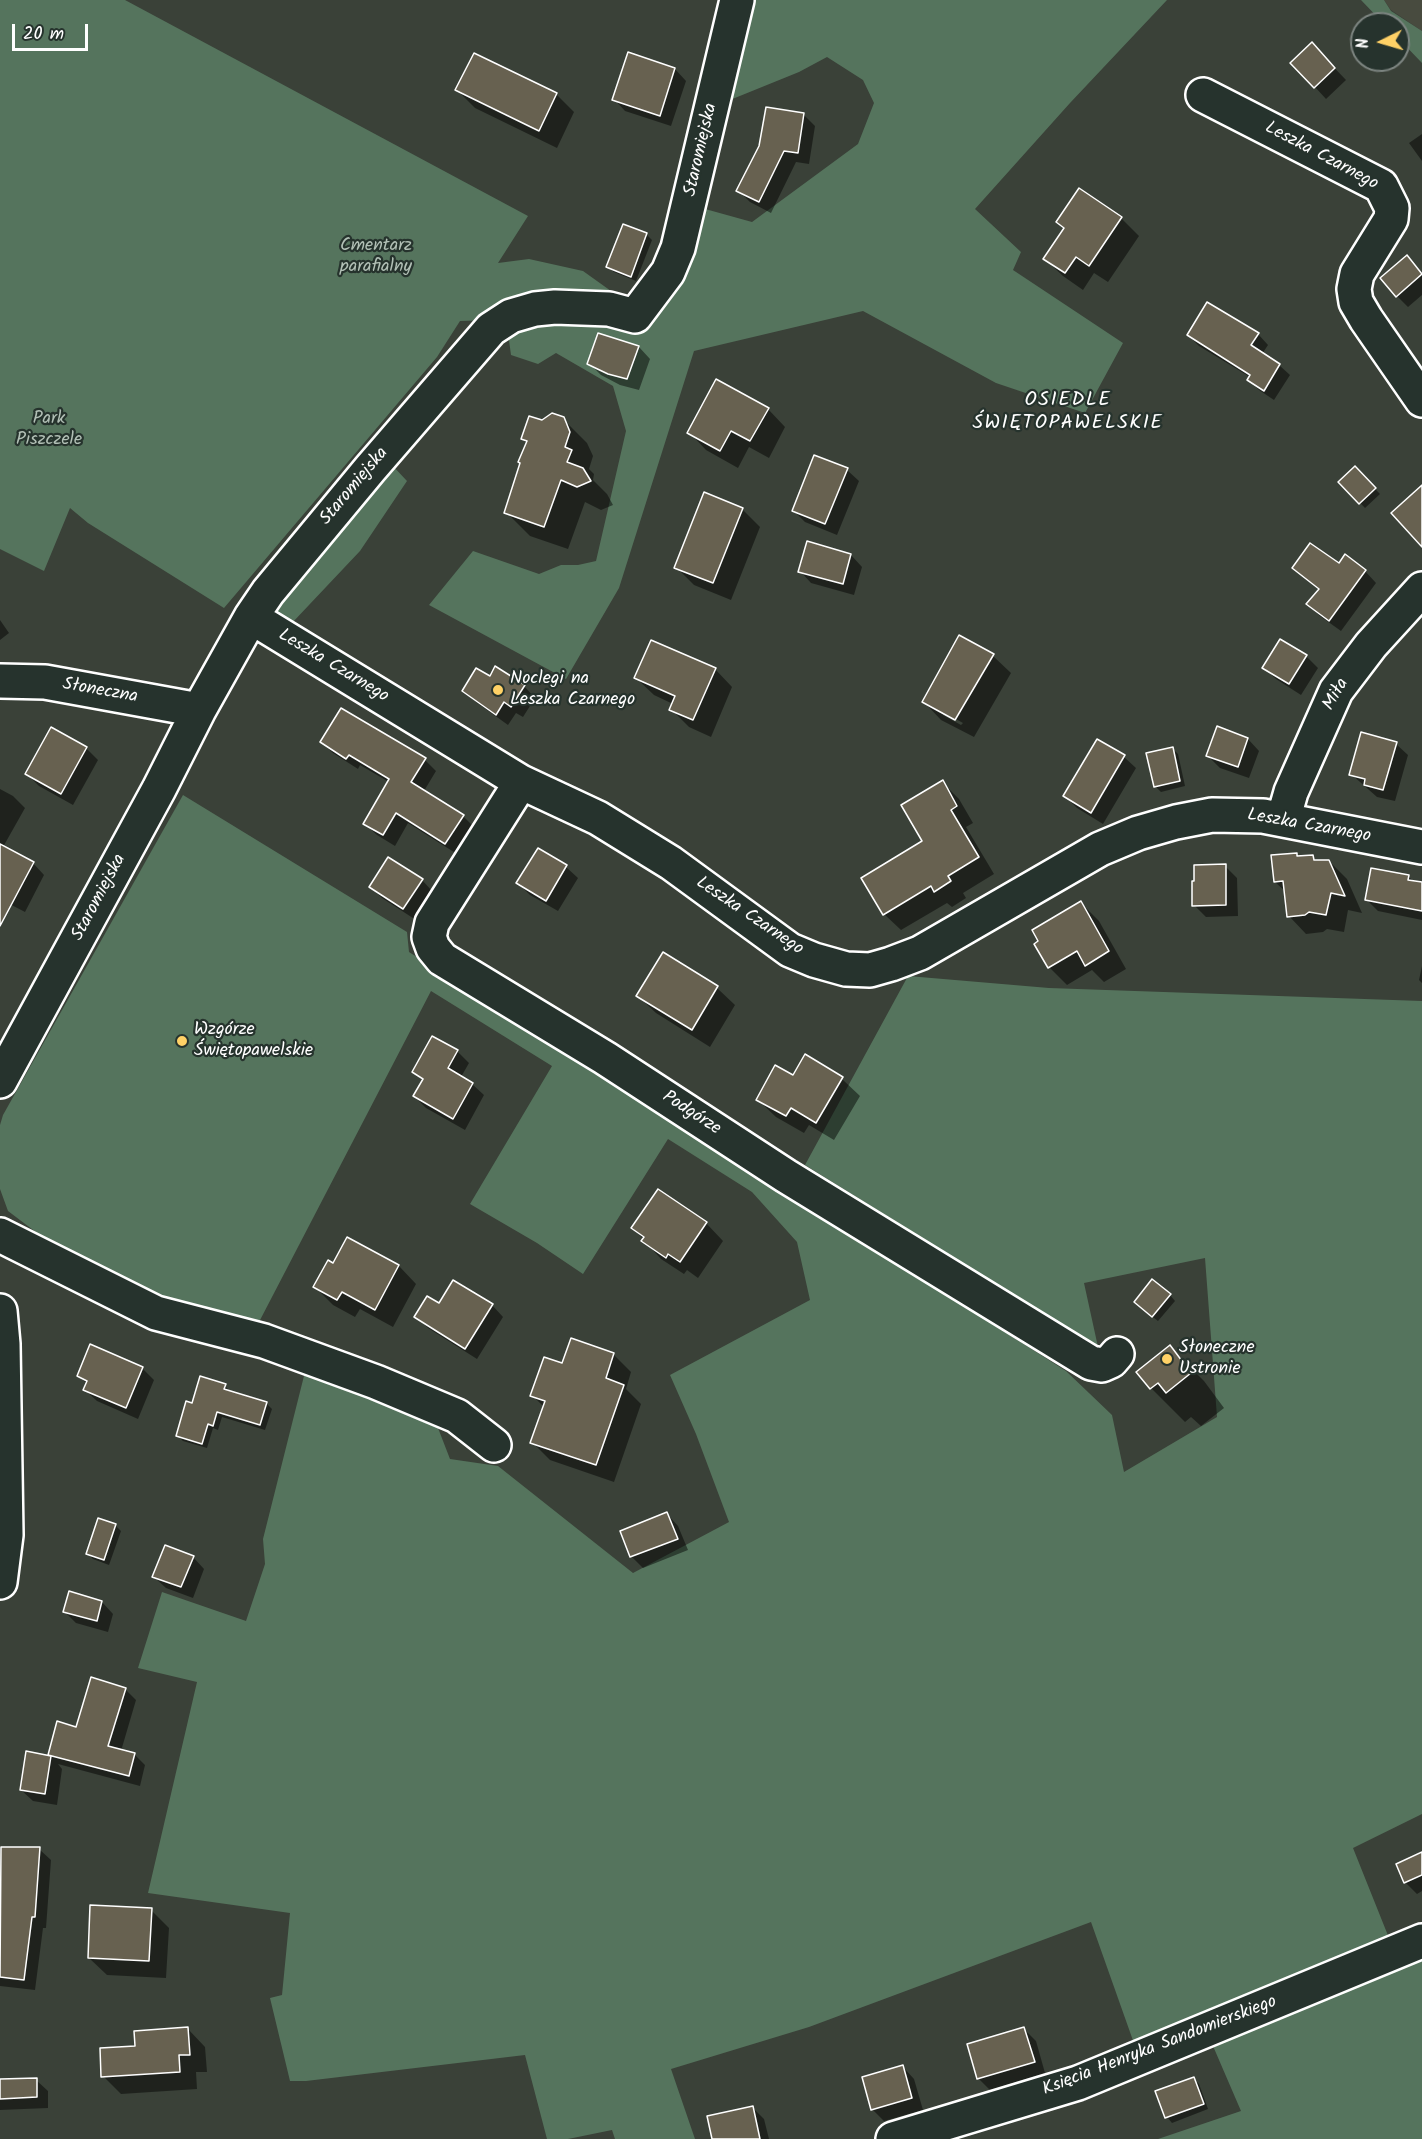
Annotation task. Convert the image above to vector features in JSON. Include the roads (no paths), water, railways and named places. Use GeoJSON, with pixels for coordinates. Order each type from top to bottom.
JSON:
{"type":"FeatureCollection","features":[{"type":"Feature","properties":{"kind":"street","name":"Staromiejska"},"geometry":{"type":"LineString","coordinates":[[0,1081],[148,810],[199,710],[251,617],[268,592],[491,329],[511,316],[555,306],[609,309],[635,316],[668,272],[678,248],[737,0]]}},
{"type":"Feature","properties":{"kind":"street","name":"Leszka Czarnego"},"geometry":{"type":"LineString","coordinates":[[1203,95],[1381,186],[1392,208],[1391,219],[1357,274],[1354,289],[1356,302],[1422,400]]}},
{"type":"Feature","properties":{"kind":"street","name":"Miła"},"geometry":{"type":"LineString","coordinates":[[1283,820],[1291,792],[1336,691],[1371,645],[1422,589]]}},
{"type":"Feature","properties":{"kind":"street","name":"Leszka Czarnego"},"geometry":{"type":"LineString","coordinates":[[251,617],[521,782],[598,818],[671,863],[790,950],[846,969],[870,970],[920,953],[1100,849],[1138,833],[1176,822],[1212,815],[1263,816],[1422,847]]}},
{"type":"Feature","properties":{"kind":"street","name":"Słoneczna"},"geometry":{"type":"LineString","coordinates":[[0,681],[45,682],[199,710]]}},
{"type":"Feature","properties":{"kind":"street","name":"Podgórze"},"geometry":{"type":"LineString","coordinates":[[521,782],[432,922],[429,937],[433,948],[442,960],[605,1058],[786,1176],[1091,1363],[1102,1365],[1111,1361],[1117,1354]]}},
{"type":"Feature","properties":{"kind":"street"},"geometry":{"type":"LineString","coordinates":[[0,1235],[156,1313],[264,1341],[375,1382],[457,1416],[494,1445]]}},
{"type":"Feature","properties":{"kind":"street"},"geometry":{"type":"LineString","coordinates":[[0,1311],[3,1344],[6,1535],[0,1582]]}},
{"type":"Feature","properties":{"kind":"street","name":"Księcia Henryka Sandomierskiego"},"geometry":{"type":"LineString","coordinates":[[893,2139],[1078,2083],[1422,1941]]}},
{"type":"Feature","properties":{"kind":"place","name":"Noclegi na Leszka Czarnego"},"geometry":{"type":"Point","coordinates":[498,690]}},
{"type":"Feature","properties":{"kind":"place","name":"Wzgórze Świętopawelskie"},"geometry":{"type":"Point","coordinates":[182,1041]}},
{"type":"Feature","properties":{"kind":"place","name":"Słoneczne Ustronie"},"geometry":{"type":"Point","coordinates":[1167,1359]}},
{"type":"Feature","properties":{"kind":"district","name":"OSIEDLE ŚWIĘTOPAWELSKIE"},"geometry":{"type":"Point","coordinates":[1068,414]}},
{"type":"Feature","properties":{"kind":"park label","name":"Cmentarz parafialny"},"geometry":{"type":"Point","coordinates":[376,257]}},
{"type":"Feature","properties":{"kind":"park label","name":"Park Piszczele"},"geometry":{"type":"Point","coordinates":[49,430]}}]}
